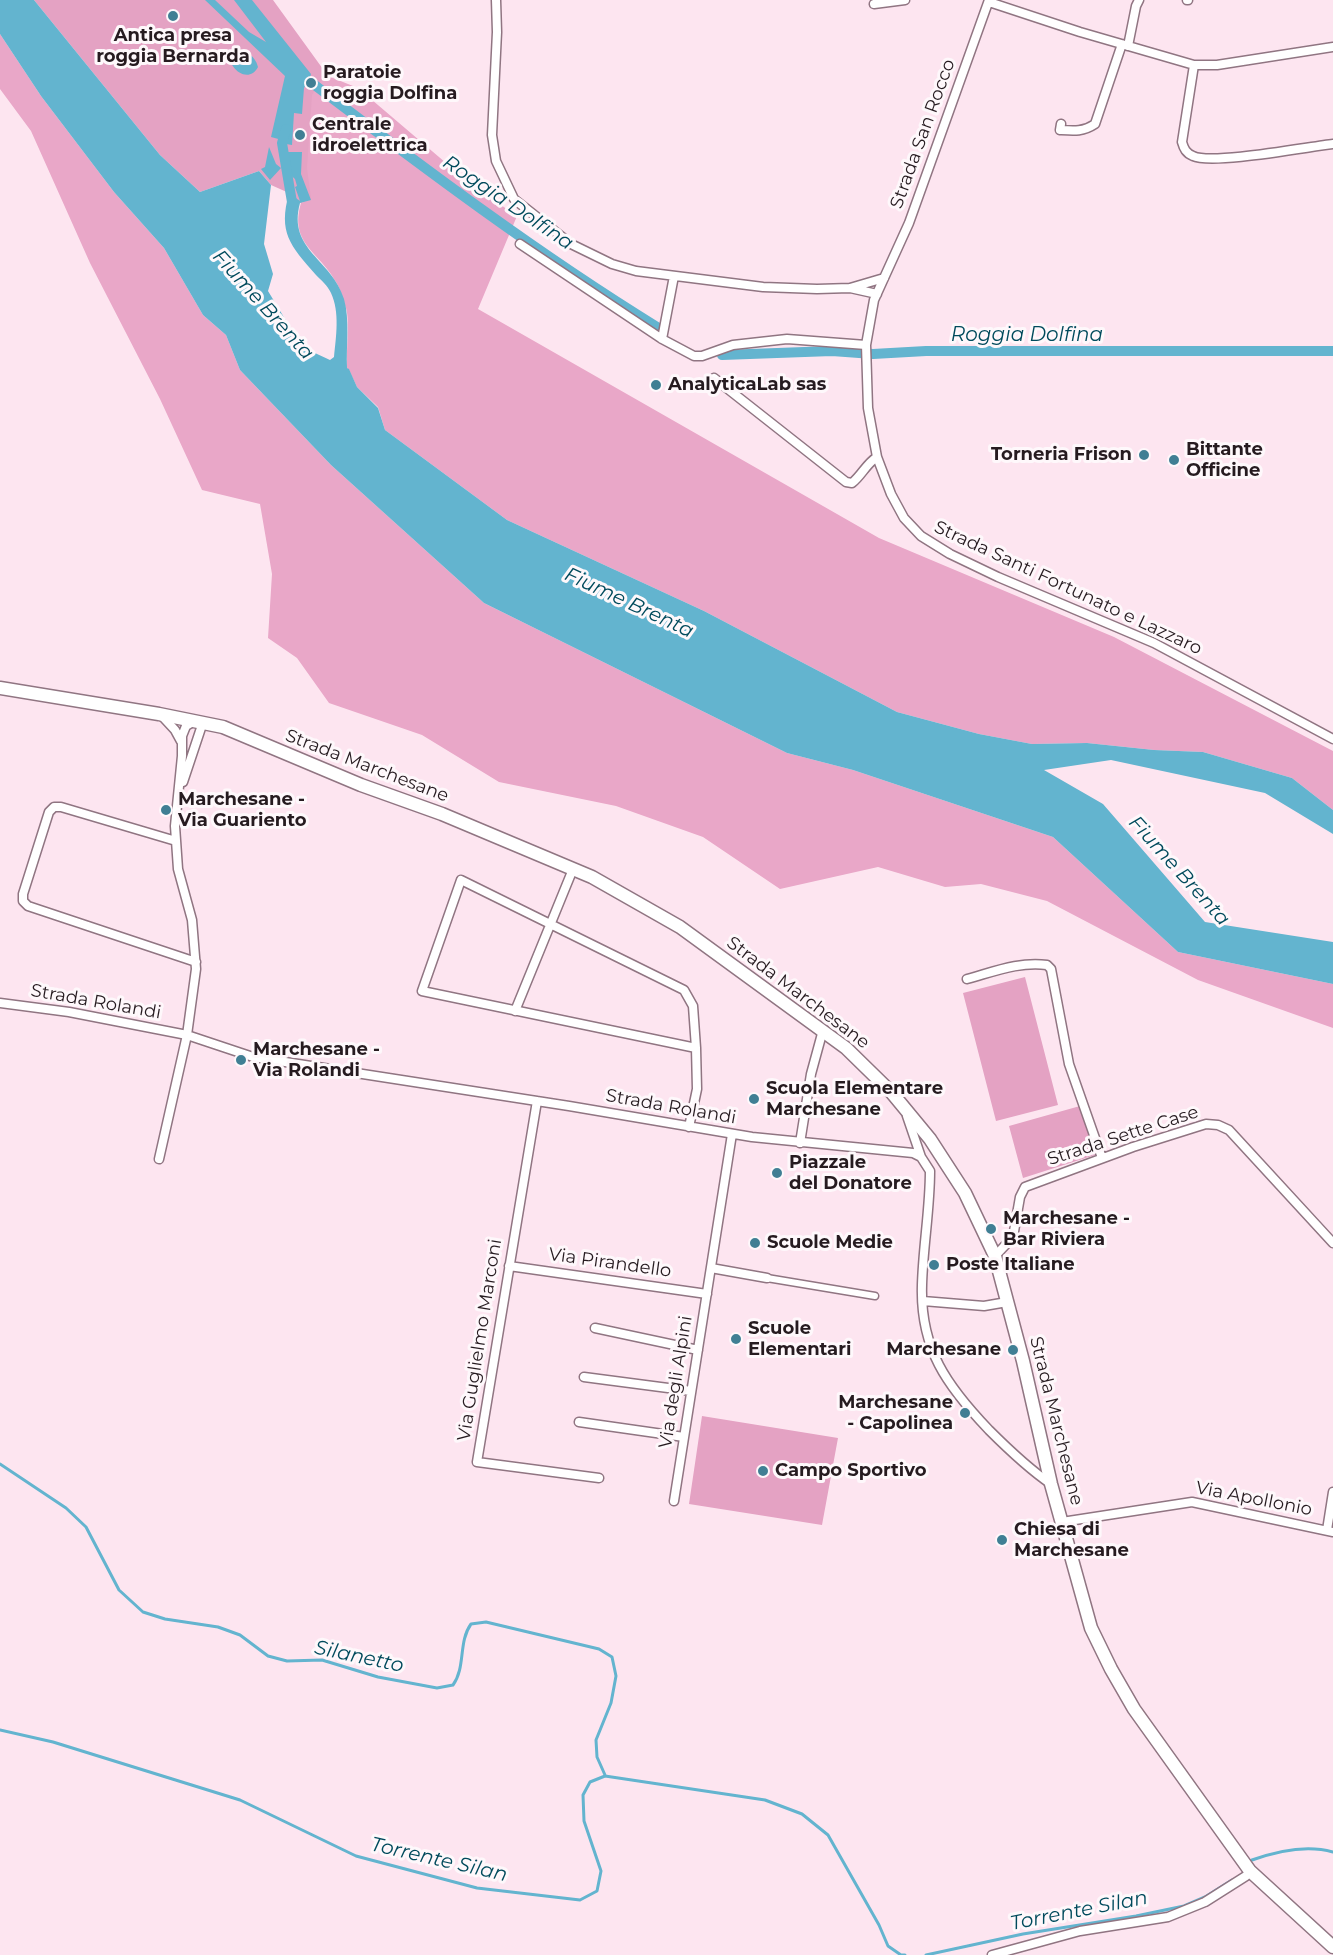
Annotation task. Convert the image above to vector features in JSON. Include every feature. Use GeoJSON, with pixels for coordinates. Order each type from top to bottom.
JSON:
{"type":"FeatureCollection","features":[{"type":"Feature","properties":{"kind":"main road","name":"Strada Marchesane"},"geometry":{"type":"LineString","coordinates":[[0,688],[200,721],[223,727],[361,785],[442,814],[573,868],[635,899],[680,927],[846,1048],[892,1093],[930,1139],[965,1193],[995,1256],[1023,1361],[1051,1484],[1091,1628],[1111,1669],[1134,1709],[1250,1871],[1333,1947]]}},
{"type":"Feature","properties":{"kind":"street"},"geometry":{"type":"LineString","coordinates":[[496,0],[492,135],[496,161],[514,199],[571,244],[612,264],[636,271],[762,287],[850,288],[877,294]]}},
{"type":"Feature","properties":{"kind":"street"},"geometry":{"type":"LineString","coordinates":[[874,4],[905,0]]}},
{"type":"Feature","properties":{"kind":"street"},"geometry":{"type":"LineString","coordinates":[[1061,124],[1060,130],[1075,131],[1086,130],[1095,124],[1125,45],[1139,0]]}},
{"type":"Feature","properties":{"kind":"street"},"geometry":{"type":"LineString","coordinates":[[989,1],[1194,65],[1217,65],[1333,47]]}},
{"type":"Feature","properties":{"kind":"street","name":"Strada San Rocco"},"geometry":{"type":"LineString","coordinates":[[884,278],[909,223],[989,1]]}},
{"type":"Feature","properties":{"kind":"street"},"geometry":{"type":"LineString","coordinates":[[1194,65],[1182,142],[1185,150],[1192,155],[1199,158],[1220,158],[1333,144]]}},
{"type":"Feature","properties":{"kind":"street"},"geometry":{"type":"LineString","coordinates":[[520,244],[662,339],[694,356],[702,356],[733,345],[787,339],[867,347]]}},
{"type":"Feature","properties":{"kind":"street"},"geometry":{"type":"LineString","coordinates":[[662,339],[674,276]]}},
{"type":"Feature","properties":{"kind":"street"},"geometry":{"type":"LineString","coordinates":[[850,288],[884,278]]}},
{"type":"Feature","properties":{"kind":"street","name":"Strada Santi Fortunato e Lazzaro"},"geometry":{"type":"LineString","coordinates":[[884,278],[877,294],[867,347],[867,408],[877,457],[891,494],[904,518],[921,536],[950,554],[998,577],[1154,642],[1333,739]]}},
{"type":"Feature","properties":{"kind":"street"},"geometry":{"type":"LineString","coordinates":[[714,378],[846,482],[852,483],[859,478],[871,460],[877,457]]}},
{"type":"Feature","properties":{"kind":"street"},"geometry":{"type":"LineString","coordinates":[[159,714],[175,730],[182,747]]}},
{"type":"Feature","properties":{"kind":"street"},"geometry":{"type":"LineString","coordinates":[[159,1159],[187,1035],[196,962],[192,920],[178,869],[175,826],[177,799],[182,747],[183,730],[191,722],[200,721],[177,799]]}},
{"type":"Feature","properties":{"kind":"street"},"geometry":{"type":"LineString","coordinates":[[176,841],[61,807],[54,807],[49,812],[23,894],[23,901],[28,906],[196,962]]}},
{"type":"Feature","properties":{"kind":"street"},"geometry":{"type":"LineString","coordinates":[[515,1011],[573,868]]}},
{"type":"Feature","properties":{"kind":"street"},"geometry":{"type":"LineString","coordinates":[[689,1127],[697,1089],[696,1048],[693,1006],[684,990],[461,880],[422,992],[696,1048]]}},
{"type":"Feature","properties":{"kind":"street"},"geometry":{"type":"LineString","coordinates":[[967,979],[1005,968],[1038,964],[1047,965],[1051,969],[1069,1064],[1102,1158]]}},
{"type":"Feature","properties":{"kind":"street","name":"Strada Rolandi"},"geometry":{"type":"LineString","coordinates":[[0,1003],[69,1012],[187,1035],[253,1057],[732,1134],[800,1143],[913,1153],[921,1157]]}},
{"type":"Feature","properties":{"kind":"street"},"geometry":{"type":"LineString","coordinates":[[800,1143],[811,1074],[823,1030]]}},
{"type":"Feature","properties":{"kind":"street","name":"Via Guglielmo Marconi"},"geometry":{"type":"LineString","coordinates":[[537,1101],[477,1462],[599,1478]]}},
{"type":"Feature","properties":{"kind":"street"},"geometry":{"type":"LineString","coordinates":[[904,1107],[921,1157],[930,1171],[922,1286],[926,1331],[934,1356],[949,1384],[1004,1444],[1051,1484]]}},
{"type":"Feature","properties":{"kind":"street","name":"Strada Sette Case"},"geometry":{"type":"LineString","coordinates":[[995,1256],[1013,1238],[1020,1197],[1025,1187],[1102,1158],[1206,1124],[1218,1125],[1229,1130],[1333,1243]]}},
{"type":"Feature","properties":{"kind":"street","name":"Via degli Alpini"},"geometry":{"type":"LineString","coordinates":[[674,1501],[732,1134]]}},
{"type":"Feature","properties":{"kind":"street","name":"Via Pirandello"},"geometry":{"type":"LineString","coordinates":[[509,1266],[707,1294]]}},
{"type":"Feature","properties":{"kind":"street"},"geometry":{"type":"LineString","coordinates":[[711,1268],[875,1296]]}},
{"type":"Feature","properties":{"kind":"street"},"geometry":{"type":"LineString","coordinates":[[923,1301],[984,1306],[1007,1302]]}},
{"type":"Feature","properties":{"kind":"street"},"geometry":{"type":"LineString","coordinates":[[595,1328],[698,1350]]}},
{"type":"Feature","properties":{"kind":"street"},"geometry":{"type":"LineString","coordinates":[[584,1377],[691,1391]]}},
{"type":"Feature","properties":{"kind":"street"},"geometry":{"type":"LineString","coordinates":[[579,1422],[684,1437]]}},
{"type":"Feature","properties":{"kind":"street"},"geometry":{"type":"LineString","coordinates":[[1330,1531],[1333,1492]]}},
{"type":"Feature","properties":{"kind":"street","name":"Via Apollonio"},"geometry":{"type":"LineString","coordinates":[[1062,1522],[1192,1502],[1330,1531]]}},
{"type":"Feature","properties":{"kind":"street"},"geometry":{"type":"LineString","coordinates":[[992,1955],[1080,1931],[1168,1917],[1205,1902],[1246,1876],[1250,1871]]}},
{"type":"Feature","properties":{"kind":"shaded area"},"geometry":{"type":"Polygon","coordinates":[[[34,0],[273,0],[328,76],[311,200],[301,203],[289,193],[271,185],[259,171],[200,192],[160,155],[34,0]]]}},
{"type":"Feature","properties":{"kind":"shaded area"},"geometry":{"type":"Polygon","coordinates":[[[0,34],[41,96],[114,192],[164,248],[203,315],[226,335],[240,370],[331,465],[484,603],[787,753],[853,770],[1053,837],[1178,952],[1333,984],[1333,1028],[1198,980],[1047,901],[981,884],[945,887],[878,867],[780,889],[703,837],[616,806],[499,782],[422,735],[329,703],[297,658],[268,638],[272,574],[260,504],[202,490],[160,399],[90,263],[31,131],[0,89],[0,34]]]}},
{"type":"Feature","properties":{"kind":"shaded area"},"geometry":{"type":"Polygon","coordinates":[[[326,73],[328,76],[358,88],[473,186],[517,216],[478,309],[879,538],[1114,637],[1333,751],[1333,810],[1292,778],[1203,752],[1087,743],[1032,744],[979,734],[897,712],[704,611],[507,520],[385,430],[378,407],[357,387],[347,368],[348,321],[342,295],[329,271],[302,238],[298,217],[301,203],[311,199],[307,168],[312,95],[326,73]]]}},
{"type":"Feature","properties":{"kind":"shaded area"},"geometry":{"type":"Polygon","coordinates":[[[1025,977],[1058,1105],[996,1121],[963,993],[1025,977]]]}},
{"type":"Feature","properties":{"kind":"shaded area"},"geometry":{"type":"Polygon","coordinates":[[[1080,1106],[1095,1155],[1023,1178],[1009,1126],[1080,1106]]]}},
{"type":"Feature","properties":{"kind":"shaded area","name":"Campo Sportivo"},"geometry":{"type":"Polygon","coordinates":[[[702,1416],[838,1438],[822,1525],[689,1504],[702,1416]]]}},
{"type":"Feature","properties":{"kind":"water","name":"Fiume Brenta"},"geometry":{"type":"Polygon","coordinates":[[[0,0],[34,0],[160,155],[200,192],[259,171],[271,185],[264,244],[273,274],[268,291],[302,347],[330,360],[334,357],[336,333],[334,300],[328,288],[293,246],[286,229],[285,218],[289,193],[300,201],[295,179],[285,170],[287,167],[286,152],[302,152],[301,174],[311,200],[300,203],[298,219],[300,232],[305,243],[338,285],[344,299],[347,324],[347,368],[357,387],[378,408],[385,430],[507,520],[704,611],[897,712],[979,734],[1032,744],[1087,743],[1203,752],[1292,778],[1333,810],[1333,834],[1265,793],[1111,760],[1044,770],[1103,804],[1205,922],[1333,942],[1333,984],[1178,952],[1053,837],[853,770],[787,753],[484,603],[331,465],[240,370],[226,335],[203,315],[164,248],[114,192],[41,96],[0,34],[0,0]]]}},
{"type":"Feature","properties":{"kind":"water"},"geometry":{"type":"Polygon","coordinates":[[[205,0],[215,0],[249,32],[266,42],[234,0],[252,0],[311,74],[304,88],[302,114],[294,113],[292,145],[271,137],[285,76],[205,0]]]}},
{"type":"Feature","properties":{"kind":"water"},"geometry":{"type":"Polygon","coordinates":[[[234,50],[252,57],[258,67],[254,72],[249,75],[243,74],[234,68],[229,57],[230,51],[234,50]]]}},
{"type":"Feature","properties":{"kind":"water"},"geometry":{"type":"Polygon","coordinates":[[[269,147],[276,164],[281,168],[270,180],[261,169],[265,167],[269,147]]]}},
{"type":"Feature","properties":{"kind":"waterway","name":"Roggia Dolfina"},"geometry":{"type":"LineString","coordinates":[[312,83],[525,240],[657,327]]}},
{"type":"Feature","properties":{"kind":"waterway"},"geometry":{"type":"LineString","coordinates":[[286,129],[282,143],[293,208]]}},
{"type":"Feature","properties":{"kind":"waterway","name":"Roggia Dolfina"},"geometry":{"type":"LineString","coordinates":[[722,355],[832,351],[873,354],[926,351],[1333,351]]}},
{"type":"Feature","properties":{"kind":"waterway","name":"Silanetto"},"geometry":{"type":"LineString","coordinates":[[0,1464],[66,1508],[86,1527],[119,1590],[143,1612],[165,1619],[218,1627],[240,1635],[268,1656],[287,1661],[322,1660],[378,1677],[437,1688],[453,1685],[457,1678],[467,1631],[471,1624],[486,1622],[599,1649],[612,1657],[616,1676],[611,1703],[596,1740],[597,1757],[605,1775]]}},
{"type":"Feature","properties":{"kind":"waterway","name":"Torrente Silan"},"geometry":{"type":"LineString","coordinates":[[0,1730],[53,1742],[240,1800],[356,1856],[477,1888],[580,1900],[597,1891],[601,1871],[584,1821],[583,1795],[590,1782],[605,1776],[765,1800],[802,1814],[828,1835],[879,1925],[888,1946],[901,1955],[905,1955]]}},
{"type":"Feature","properties":{"kind":"waterway"},"geometry":{"type":"LineString","coordinates":[[1252,1860],[1302,1849],[1333,1852]]}},
{"type":"Feature","properties":{"kind":"waterway","name":"Torrente Silan"},"geometry":{"type":"LineString","coordinates":[[926,1955],[1023,1934],[1184,1906],[1205,1897],[1232,1880]]}},
{"type":"Feature","properties":{"kind":"place","name":"Antica presa roggia Bernarda"},"geometry":{"type":"Point","coordinates":[173,16]}},
{"type":"Feature","properties":{"kind":"place","name":"Paratoie roggia Dolfina"},"geometry":{"type":"Point","coordinates":[311,83]}},
{"type":"Feature","properties":{"kind":"place","name":"Centrale idroelettrica"},"geometry":{"type":"Point","coordinates":[300,135]}},
{"type":"Feature","properties":{"kind":"place","name":"AnalyticaLab sas"},"geometry":{"type":"Point","coordinates":[656,385]}},
{"type":"Feature","properties":{"kind":"place","name":"Torneria Frison"},"geometry":{"type":"Point","coordinates":[1144,455]}},
{"type":"Feature","properties":{"kind":"place","name":"Bittante Officine"},"geometry":{"type":"Point","coordinates":[1174,460]}},
{"type":"Feature","properties":{"kind":"place","name":"Marchesane - Via Guariento"},"geometry":{"type":"Point","coordinates":[166,810]}},
{"type":"Feature","properties":{"kind":"place","name":"Marchesane - Via Rolandi"},"geometry":{"type":"Point","coordinates":[241,1060]}},
{"type":"Feature","properties":{"kind":"place","name":"Scuola Elementare Marchesane"},"geometry":{"type":"Point","coordinates":[754,1099]}},
{"type":"Feature","properties":{"kind":"place","name":"Piazzale del Donatore"},"geometry":{"type":"Point","coordinates":[777,1173]}},
{"type":"Feature","properties":{"kind":"place","name":"Marchesane - Bar Riviera"},"geometry":{"type":"Point","coordinates":[991,1229]}},
{"type":"Feature","properties":{"kind":"place","name":"Scuole Medie"},"geometry":{"type":"Point","coordinates":[755,1243]}},
{"type":"Feature","properties":{"kind":"place","name":"Poste Italiane"},"geometry":{"type":"Point","coordinates":[934,1265]}},
{"type":"Feature","properties":{"kind":"place","name":"Scuole Elementari"},"geometry":{"type":"Point","coordinates":[736,1339]}},
{"type":"Feature","properties":{"kind":"place","name":"Marchesane"},"geometry":{"type":"Point","coordinates":[1013,1350]}},
{"type":"Feature","properties":{"kind":"place","name":"Marchesane - Capolinea"},"geometry":{"type":"Point","coordinates":[965,1413]}},
{"type":"Feature","properties":{"kind":"place","name":"Campo Sportivo"},"geometry":{"type":"Point","coordinates":[763,1471]}},
{"type":"Feature","properties":{"kind":"place","name":"Chiesa di Marchesane"},"geometry":{"type":"Point","coordinates":[1002,1540]}}]}
